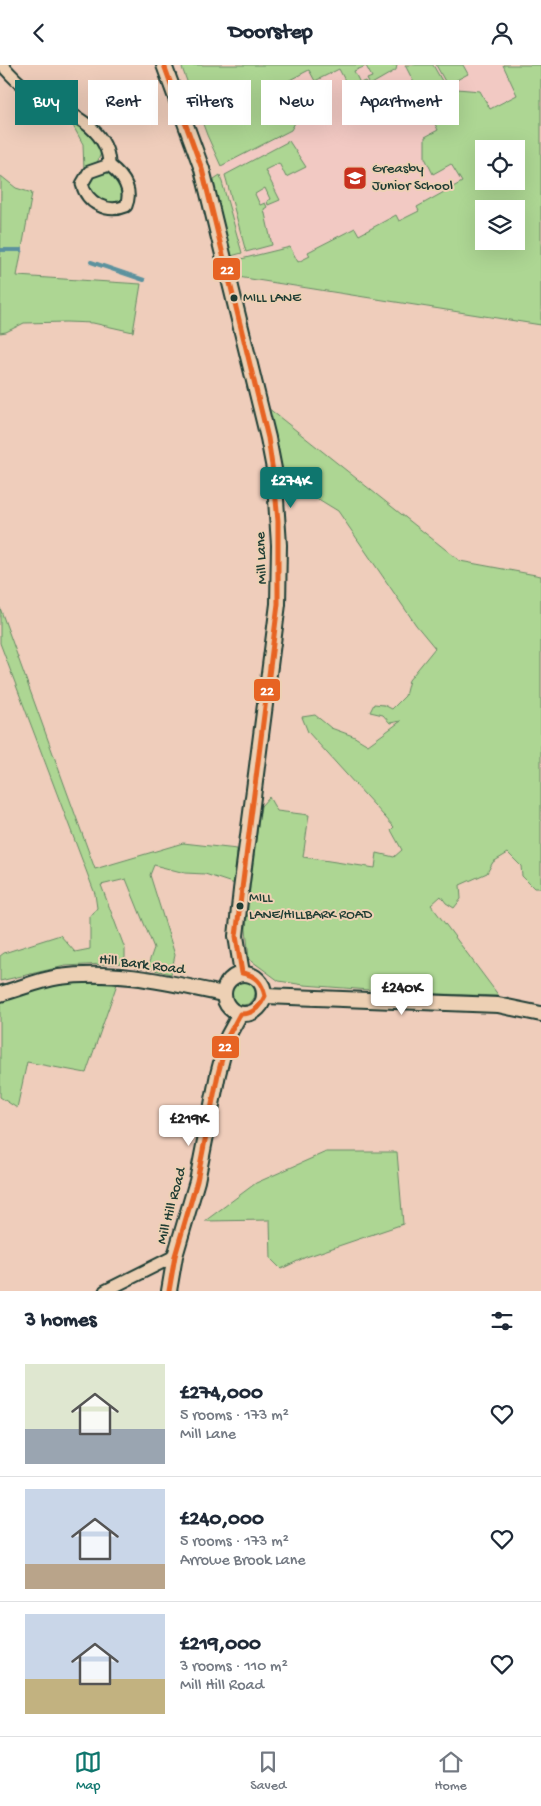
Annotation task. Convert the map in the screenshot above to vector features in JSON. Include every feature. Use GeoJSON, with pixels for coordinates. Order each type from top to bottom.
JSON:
{"type":"FeatureCollection","features":[{"type":"Feature","properties":{"kind":"street"},"geometry":{"type":"LineString","coordinates":[[2,65],[27,89],[91,127],[106,147],[109,165],[122,178],[129,190],[126,206],[118,209],[100,207],[87,197],[82,184],[84,177],[89,172],[109,165]]}},
{"type":"Feature","properties":{"kind":"street","name":"Mill Lane"},"geometry":{"type":"LineString","coordinates":[[164,65],[202,169],[230,279],[274,469],[278,545],[278,604],[236,936],[242,973]]}},
{"type":"Feature","properties":{"kind":"street"},"geometry":{"type":"LineString","coordinates":[[242,973],[259,979],[265,996],[259,1009],[251,1013],[240,1014],[229,1008],[223,994],[229,979],[242,973]]}},
{"type":"Feature","properties":{"kind":"street","name":"Hill Bark Road"},"geometry":{"type":"LineString","coordinates":[[0,994],[58,977],[104,975],[147,979],[223,994]]}},
{"type":"Feature","properties":{"kind":"street"},"geometry":{"type":"LineString","coordinates":[[265,996],[498,1005],[541,1014]]}},
{"type":"Feature","properties":{"kind":"street","name":"Mill Hill Road"},"geometry":{"type":"LineString","coordinates":[[169,1291],[175,1256],[197,1181],[218,1074],[228,1036],[240,1014]]}},
{"type":"Feature","properties":{"kind":"street"},"geometry":{"type":"LineString","coordinates":[[105,1291],[175,1256]]}},
{"type":"Feature","properties":{"kind":"shaded area","name":"Greasby Junior School"},"geometry":{"type":"Polygon","coordinates":[[[181,65],[541,65],[541,168],[525,177],[525,140],[475,140],[475,190],[500,190],[482,200],[475,200],[475,204],[315,290],[247,279],[246,252],[225,175],[203,125],[251,125],[251,80],[187,80],[181,65]]]}},
{"type":"Feature","properties":{"kind":"green space"},"geometry":{"type":"Polygon","coordinates":[[[181,65],[397,65],[396,70],[379,80],[368,80],[372,77],[366,66],[354,71],[358,80],[345,80],[339,69],[317,80],[314,80],[309,70],[290,80],[261,80],[261,125],[294,125],[291,130],[221,166],[203,125],[251,125],[251,80],[187,80],[181,65]]]}},
{"type":"Feature","properties":{"kind":"green space"},"geometry":{"type":"Polygon","coordinates":[[[405,65],[433,65],[441,80],[413,80],[405,65]]]}},
{"type":"Feature","properties":{"kind":"green space"},"geometry":{"type":"Polygon","coordinates":[[[436,65],[463,65],[468,74],[457,80],[444,80],[436,65]]]}},
{"type":"Feature","properties":{"kind":"green space"},"geometry":{"type":"Polygon","coordinates":[[[503,65],[541,65],[541,325],[238,277],[233,261],[290,247],[298,262],[310,256],[308,252],[355,228],[359,235],[396,215],[399,221],[419,211],[417,207],[462,182],[451,164],[433,174],[425,158],[425,137],[438,130],[435,125],[459,125],[459,89],[480,91],[490,109],[517,95],[503,65]]]}},
{"type":"Feature","properties":{"kind":"green space"},"geometry":{"type":"Polygon","coordinates":[[[73,125],[86,131],[97,143],[101,153],[97,163],[84,171],[83,144],[73,125]]]}},
{"type":"Feature","properties":{"kind":"green space"},"geometry":{"type":"Polygon","coordinates":[[[289,141],[306,167],[286,177],[279,163],[265,170],[280,200],[268,205],[267,201],[270,199],[265,188],[255,194],[260,205],[265,203],[267,207],[264,209],[272,245],[246,252],[225,175],[289,141]]]}},
{"type":"Feature","properties":{"kind":"green space"},"geometry":{"type":"Polygon","coordinates":[[[106,170],[121,185],[124,197],[120,202],[112,205],[92,195],[86,183],[90,176],[106,170]]]}},
{"type":"Feature","properties":{"kind":"green space"},"geometry":{"type":"Polygon","coordinates":[[[220,175],[242,253],[231,256],[214,184],[214,179],[220,175]]]}},
{"type":"Feature","properties":{"kind":"green space"},"geometry":{"type":"Polygon","coordinates":[[[1,176],[16,188],[32,193],[17,276],[141,284],[133,332],[93,323],[66,322],[24,323],[0,333],[1,176]]]}},
{"type":"Feature","properties":{"kind":"green space"},"geometry":{"type":"Polygon","coordinates":[[[268,408],[460,561],[541,576],[541,888],[534,888],[522,876],[521,866],[508,853],[493,862],[487,873],[460,885],[461,899],[454,908],[446,903],[441,896],[431,905],[499,996],[410,993],[304,985],[279,981],[249,959],[246,929],[252,866],[261,806],[269,797],[277,811],[309,815],[303,857],[375,868],[377,853],[394,857],[402,850],[391,830],[394,827],[308,732],[302,717],[315,715],[331,728],[353,736],[368,745],[401,721],[390,723],[383,715],[370,712],[374,704],[384,705],[392,709],[405,696],[409,680],[435,648],[416,625],[338,511],[320,500],[283,490],[268,408]]]}},
{"type":"Feature","properties":{"kind":"green space"},"geometry":{"type":"Polygon","coordinates":[[[0,608],[95,869],[183,843],[237,849],[235,884],[205,874],[185,873],[154,865],[150,875],[175,955],[171,974],[147,968],[154,948],[126,879],[101,885],[125,949],[125,963],[65,966],[0,981],[0,956],[4,953],[60,935],[75,952],[90,949],[90,917],[97,908],[95,894],[0,643],[0,608]]]}},
{"type":"Feature","properties":{"kind":"green space"},"geometry":{"type":"Polygon","coordinates":[[[243,981],[252,984],[255,993],[252,1002],[243,1005],[234,1002],[231,993],[234,984],[243,981]]]}},
{"type":"Feature","properties":{"kind":"green space"},"geometry":{"type":"Polygon","coordinates":[[[48,984],[117,984],[86,1073],[27,1062],[17,1108],[0,1097],[0,999],[48,984]]]}},
{"type":"Feature","properties":{"kind":"green space"},"geometry":{"type":"Polygon","coordinates":[[[326,1152],[397,1152],[403,1224],[306,1257],[281,1269],[271,1259],[270,1220],[205,1221],[256,1183],[326,1152]]]}},
{"type":"Feature","properties":{"kind":"waterway"},"geometry":{"type":"LineString","coordinates":[[0,250],[21,250]]}},
{"type":"Feature","properties":{"kind":"waterway"},"geometry":{"type":"LineString","coordinates":[[91,262],[144,280]]}},
{"type":"Feature","properties":{"kind":"transit line","name":"22"},"geometry":{"type":"LineString","coordinates":[[164,65],[202,169],[268,438],[278,521],[278,604],[236,936],[242,973],[258,980],[265,996],[261,1004],[252,1012],[240,1014],[228,1036],[218,1074],[197,1181],[175,1256],[169,1291]]}},
{"type":"Feature","properties":{"kind":"place","name":"Greasby Junior School"},"geometry":{"type":"Point","coordinates":[355,178]}},
{"type":"Feature","properties":{"kind":"place","name":"MILL LANE"},"geometry":{"type":"Point","coordinates":[234,298]}},
{"type":"Feature","properties":{"kind":"place","name":"MILL LANE/HILLBARK ROAD"},"geometry":{"type":"Point","coordinates":[240,906]}}]}
